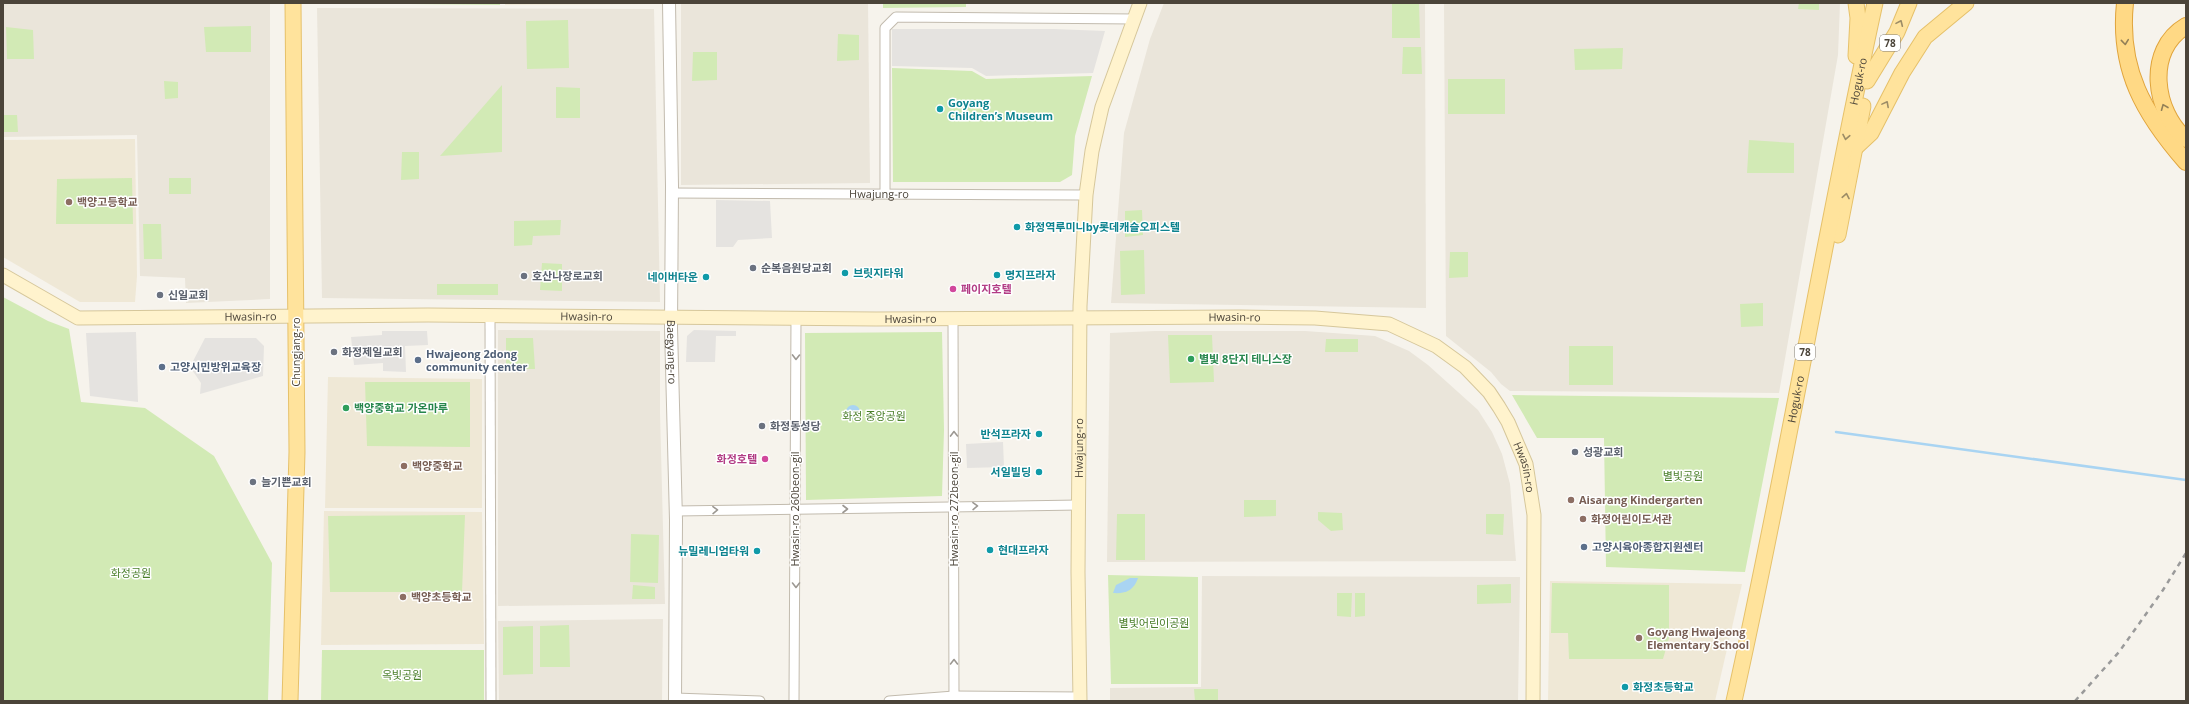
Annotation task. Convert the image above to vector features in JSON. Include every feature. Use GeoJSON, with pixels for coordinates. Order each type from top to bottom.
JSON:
{"type":"FeatureCollection","features":[{"type":"Feature","properties":{"kind":"highway"},"geometry":{"type":"LineString","coordinates":[[2125,3],[2125,44],[2131,76],[2144,106],[2159,130],[2186,162]]}},
{"type":"Feature","properties":{"kind":"highway"},"geometry":{"type":"LineString","coordinates":[[2185,27],[2172,38],[2164,52],[2158,76],[2158,88],[2167,115],[2186,139]]}},
{"type":"Feature","properties":{"kind":"main road","name":"Chungjang-ro"},"geometry":{"type":"LineString","coordinates":[[290,701],[297,452],[293,3]]}},
{"type":"Feature","properties":{"kind":"main road","name":"Hwajung-ro"},"geometry":{"type":"LineString","coordinates":[[1080,699],[1080,318],[1086,195],[1092,151],[1102,107],[1140,3]]}},
{"type":"Feature","properties":{"kind":"main road"},"geometry":{"type":"LineString","coordinates":[[1853,103],[1858,18],[1856,3]]}},
{"type":"Feature","properties":{"kind":"main road","name":"Hoguk-ro"},"geometry":{"type":"LineString","coordinates":[[1734,701],[1762,577],[1853,103],[1875,3]]}},
{"type":"Feature","properties":{"kind":"main road","name":"Hoguk-ro"},"geometry":{"type":"LineString","coordinates":[[1744,701],[1856,147],[1867,81],[1883,3]]}},
{"type":"Feature","properties":{"kind":"main road","name":"Hoguk-ro"},"geometry":{"type":"LineString","coordinates":[[1867,81],[1896,32],[1909,3]]}},
{"type":"Feature","properties":{"kind":"main road"},"geometry":{"type":"LineString","coordinates":[[1856,147],[1871,133],[1902,73],[1925,37],[1966,3]]}},
{"type":"Feature","properties":{"kind":"main road","name":"Hwasin-ro"},"geometry":{"type":"LineString","coordinates":[[3,275],[78,318],[296,316],[1316,318],[1389,324],[1436,346],[1465,367],[1489,392],[1508,422],[1527,470],[1534,515],[1533,701]]}},
{"type":"Feature","properties":{"kind":"street","name":"Baegyang-ro"},"geometry":{"type":"LineString","coordinates":[[669,3],[672,193],[671,317],[676,511],[675,700]]}},
{"type":"Feature","properties":{"kind":"street"},"geometry":{"type":"LineString","coordinates":[[885,192],[884,28],[896,17],[1135,18]]}},
{"type":"Feature","properties":{"kind":"street","name":"Hwajung-ro"},"geometry":{"type":"LineString","coordinates":[[672,193],[885,192],[1086,195]]}},
{"type":"Feature","properties":{"kind":"street"},"geometry":{"type":"LineString","coordinates":[[490,316],[491,701]]}},
{"type":"Feature","properties":{"kind":"street","name":"Hwasin-ro 260beon-gil"},"geometry":{"type":"LineString","coordinates":[[794,701],[796,318]]}},
{"type":"Feature","properties":{"kind":"street","name":"Hwasin-ro 272beon-gil"},"geometry":{"type":"LineString","coordinates":[[953,318],[955,506],[954,699]]}},
{"type":"Feature","properties":{"kind":"street"},"geometry":{"type":"LineString","coordinates":[[676,511],[1079,505]]}},
{"type":"Feature","properties":{"kind":"street"},"geometry":{"type":"LineString","coordinates":[[889,701],[954,699],[1080,699]]}},
{"type":"Feature","properties":{"kind":"street"},"geometry":{"type":"LineString","coordinates":[[675,700],[760,701]]}},
{"type":"Feature","properties":{"kind":"shaded area"},"geometry":{"type":"Polygon","coordinates":[[[3,3],[270,3],[270,299],[186,303],[185,278],[140,276],[137,135],[3,137],[3,3]]]}},
{"type":"Feature","properties":{"kind":"shaded area"},"geometry":{"type":"Polygon","coordinates":[[[505,3],[655,3],[655,4],[505,5],[505,3]]]}},
{"type":"Feature","properties":{"kind":"shaded area"},"geometry":{"type":"Polygon","coordinates":[[[681,3],[868,3],[870,183],[681,185],[681,3]]]}},
{"type":"Feature","properties":{"kind":"shaded area"},"geometry":{"type":"Polygon","coordinates":[[[1164,3],[1425,3],[1426,308],[1111,303],[1124,133],[1150,39],[1164,3]]]}},
{"type":"Feature","properties":{"kind":"shaded area"},"geometry":{"type":"Polygon","coordinates":[[[1444,3],[1840,3],[1838,55],[1779,393],[1510,391],[1501,384],[1491,372],[1446,336],[1444,3]]]}},
{"type":"Feature","properties":{"kind":"shaded area"},"geometry":{"type":"Polygon","coordinates":[[[317,8],[654,9],[660,302],[322,298],[317,8]]]}},
{"type":"Feature","properties":{"kind":"shaded area"},"geometry":{"type":"Polygon","coordinates":[[[892,29],[1054,29],[1105,31],[1093,73],[986,76],[972,68],[892,66],[892,29]]]}},
{"type":"Feature","properties":{"kind":"shaded area","name":"백양고등학교"},"geometry":{"type":"Polygon","coordinates":[[[135,139],[137,276],[135,302],[80,302],[3,257],[3,140],[135,139]]]}},
{"type":"Feature","properties":{"kind":"shaded area"},"geometry":{"type":"Polygon","coordinates":[[[716,200],[770,201],[772,238],[738,240],[733,247],[716,247],[716,200]]]}},
{"type":"Feature","properties":{"kind":"shaded area"},"geometry":{"type":"Polygon","coordinates":[[[498,330],[660,331],[660,413],[665,604],[498,606],[498,330]]]}},
{"type":"Feature","properties":{"kind":"shaded area"},"geometry":{"type":"Polygon","coordinates":[[[694,330],[736,331],[736,336],[716,336],[715,362],[686,362],[687,336],[694,330]]]}},
{"type":"Feature","properties":{"kind":"shaded area"},"geometry":{"type":"Polygon","coordinates":[[[382,331],[427,331],[428,345],[405,346],[406,372],[383,371],[383,363],[354,365],[351,337],[382,335],[382,331]]]}},
{"type":"Feature","properties":{"kind":"shaded area"},"geometry":{"type":"Polygon","coordinates":[[[1155,331],[1305,331],[1375,336],[1409,351],[1428,365],[1478,410],[1492,432],[1502,454],[1510,484],[1516,561],[1107,562],[1110,333],[1155,331]]]}},
{"type":"Feature","properties":{"kind":"shaded area"},"geometry":{"type":"Polygon","coordinates":[[[136,332],[138,402],[90,396],[86,333],[136,332]]]}},
{"type":"Feature","properties":{"kind":"shaded area"},"geometry":{"type":"Polygon","coordinates":[[[205,338],[256,338],[264,346],[263,376],[200,394],[201,383],[190,367],[205,338]]]}},
{"type":"Feature","properties":{"kind":"shaded area","name":"백양중학교"},"geometry":{"type":"Polygon","coordinates":[[[328,377],[482,379],[482,508],[325,508],[328,377]]]}},
{"type":"Feature","properties":{"kind":"shaded area"},"geometry":{"type":"Polygon","coordinates":[[[1003,442],[1004,467],[967,468],[966,444],[1003,442]]]}},
{"type":"Feature","properties":{"kind":"shaded area","name":"백양초등학교"},"geometry":{"type":"Polygon","coordinates":[[[324,511],[482,512],[484,644],[321,645],[324,511]]]}},
{"type":"Feature","properties":{"kind":"shaded area"},"geometry":{"type":"Polygon","coordinates":[[[1202,576],[1520,577],[1518,701],[1110,701],[1110,688],[1201,687],[1202,576]]]}},
{"type":"Feature","properties":{"kind":"shaded area","name":"Goyang Hwajeong Elementary School"},"geometry":{"type":"Polygon","coordinates":[[[1550,581],[1742,584],[1715,701],[1548,701],[1550,581]]]}},
{"type":"Feature","properties":{"kind":"shaded area"},"geometry":{"type":"Polygon","coordinates":[[[663,619],[662,701],[499,701],[498,621],[663,619]]]}},
{"type":"Feature","properties":{"kind":"green space"},"geometry":{"type":"Polygon","coordinates":[[[317,3],[500,3],[500,5],[317,3]]]}},
{"type":"Feature","properties":{"kind":"green space"},"geometry":{"type":"Polygon","coordinates":[[[883,3],[966,3],[966,7],[883,8],[883,3]]]}},
{"type":"Feature","properties":{"kind":"green space"},"geometry":{"type":"Polygon","coordinates":[[[1392,3],[1419,3],[1420,38],[1392,38],[1392,3]]]}},
{"type":"Feature","properties":{"kind":"green space"},"geometry":{"type":"Polygon","coordinates":[[[1799,3],[1819,3],[1819,10],[1798,9],[1799,3]]]}},
{"type":"Feature","properties":{"kind":"green space"},"geometry":{"type":"Polygon","coordinates":[[[568,20],[569,68],[527,69],[526,21],[568,20]]]}},
{"type":"Feature","properties":{"kind":"green space"},"geometry":{"type":"Polygon","coordinates":[[[251,26],[251,52],[206,52],[204,27],[251,26]]]}},
{"type":"Feature","properties":{"kind":"green space"},"geometry":{"type":"Polygon","coordinates":[[[6,27],[33,30],[34,59],[7,59],[6,27]]]}},
{"type":"Feature","properties":{"kind":"green space"},"geometry":{"type":"Polygon","coordinates":[[[838,34],[859,35],[859,60],[837,61],[838,34]]]}},
{"type":"Feature","properties":{"kind":"green space"},"geometry":{"type":"Polygon","coordinates":[[[1403,47],[1421,47],[1422,74],[1402,74],[1403,47]]]}},
{"type":"Feature","properties":{"kind":"green space"},"geometry":{"type":"Polygon","coordinates":[[[1623,48],[1622,69],[1575,70],[1574,49],[1623,48]]]}},
{"type":"Feature","properties":{"kind":"green space"},"geometry":{"type":"Polygon","coordinates":[[[693,52],[717,52],[717,80],[692,81],[693,52]]]}},
{"type":"Feature","properties":{"kind":"green space"},"geometry":{"type":"Polygon","coordinates":[[[892,68],[972,71],[986,79],[1092,76],[1075,136],[1072,175],[1060,182],[893,182],[892,68]]]}},
{"type":"Feature","properties":{"kind":"green space"},"geometry":{"type":"Polygon","coordinates":[[[1448,79],[1505,79],[1505,114],[1448,114],[1448,79]]]}},
{"type":"Feature","properties":{"kind":"green space"},"geometry":{"type":"Polygon","coordinates":[[[164,81],[178,82],[178,98],[165,99],[164,81]]]}},
{"type":"Feature","properties":{"kind":"green space"},"geometry":{"type":"Polygon","coordinates":[[[502,85],[502,152],[440,156],[502,85]]]}},
{"type":"Feature","properties":{"kind":"green space"},"geometry":{"type":"Polygon","coordinates":[[[556,87],[580,88],[580,118],[556,118],[556,87]]]}},
{"type":"Feature","properties":{"kind":"green space"},"geometry":{"type":"Polygon","coordinates":[[[4,115],[17,115],[18,132],[4,132],[4,115]]]}},
{"type":"Feature","properties":{"kind":"green space"},"geometry":{"type":"Polygon","coordinates":[[[1749,140],[1794,143],[1794,173],[1747,173],[1749,140]]]}},
{"type":"Feature","properties":{"kind":"green space"},"geometry":{"type":"Polygon","coordinates":[[[402,152],[419,152],[419,179],[401,180],[402,152]]]}},
{"type":"Feature","properties":{"kind":"green space"},"geometry":{"type":"Polygon","coordinates":[[[132,178],[133,224],[56,224],[57,179],[132,178]]]}},
{"type":"Feature","properties":{"kind":"green space"},"geometry":{"type":"Polygon","coordinates":[[[169,178],[191,178],[191,194],[169,194],[169,178]]]}},
{"type":"Feature","properties":{"kind":"green space"},"geometry":{"type":"Polygon","coordinates":[[[1142,210],[1143,235],[1125,237],[1125,211],[1142,210]]]}},
{"type":"Feature","properties":{"kind":"green space"},"geometry":{"type":"Polygon","coordinates":[[[561,220],[560,235],[533,236],[532,245],[514,246],[514,221],[561,220]]]}},
{"type":"Feature","properties":{"kind":"green space"},"geometry":{"type":"Polygon","coordinates":[[[143,224],[161,224],[162,259],[144,259],[143,224]]]}},
{"type":"Feature","properties":{"kind":"green space"},"geometry":{"type":"Polygon","coordinates":[[[1144,250],[1145,294],[1121,295],[1120,251],[1144,250]]]}},
{"type":"Feature","properties":{"kind":"green space"},"geometry":{"type":"Polygon","coordinates":[[[1450,252],[1468,252],[1468,277],[1449,278],[1450,252]]]}},
{"type":"Feature","properties":{"kind":"green space"},"geometry":{"type":"Polygon","coordinates":[[[542,263],[562,264],[562,291],[540,290],[542,263]]]}},
{"type":"Feature","properties":{"kind":"green space"},"geometry":{"type":"Polygon","coordinates":[[[437,284],[498,284],[498,295],[437,295],[437,284]]]}},
{"type":"Feature","properties":{"kind":"green space","name":"화정공원"},"geometry":{"type":"Polygon","coordinates":[[[3,297],[48,321],[69,329],[81,402],[145,408],[214,456],[272,563],[268,701],[3,701],[3,297]]]}},
{"type":"Feature","properties":{"kind":"green space"},"geometry":{"type":"Polygon","coordinates":[[[1763,303],[1763,326],[1741,327],[1740,304],[1763,303]]]}},
{"type":"Feature","properties":{"kind":"green space","name":"화정 중앙공원"},"geometry":{"type":"Polygon","coordinates":[[[942,332],[944,430],[942,496],[806,500],[805,333],[942,332]]]}},
{"type":"Feature","properties":{"kind":"green space","name":"별빛 8단지 테니스장"},"geometry":{"type":"Polygon","coordinates":[[[1168,335],[1212,335],[1214,382],[1170,383],[1168,335]]]}},
{"type":"Feature","properties":{"kind":"green space"},"geometry":{"type":"Polygon","coordinates":[[[506,338],[533,338],[535,369],[506,369],[506,338]]]}},
{"type":"Feature","properties":{"kind":"green space"},"geometry":{"type":"Polygon","coordinates":[[[1326,339],[1358,339],[1358,352],[1325,352],[1326,339]]]}},
{"type":"Feature","properties":{"kind":"green space"},"geometry":{"type":"Polygon","coordinates":[[[1569,346],[1613,346],[1613,385],[1569,385],[1569,346]]]}},
{"type":"Feature","properties":{"kind":"green space"},"geometry":{"type":"Polygon","coordinates":[[[365,382],[470,382],[470,447],[367,446],[365,382]]]}},
{"type":"Feature","properties":{"kind":"green space","name":"별빛공원"},"geometry":{"type":"Polygon","coordinates":[[[1512,395],[1779,398],[1745,572],[1606,567],[1604,438],[1537,438],[1512,395]]]}},
{"type":"Feature","properties":{"kind":"green space"},"geometry":{"type":"Polygon","coordinates":[[[1244,500],[1276,500],[1276,516],[1244,517],[1244,500]]]}},
{"type":"Feature","properties":{"kind":"green space"},"geometry":{"type":"Polygon","coordinates":[[[1318,512],[1342,513],[1343,530],[1331,531],[1318,520],[1318,512]]]}},
{"type":"Feature","properties":{"kind":"green space"},"geometry":{"type":"Polygon","coordinates":[[[1117,514],[1145,514],[1145,560],[1116,560],[1117,514]]]}},
{"type":"Feature","properties":{"kind":"green space"},"geometry":{"type":"Polygon","coordinates":[[[1486,514],[1504,514],[1503,535],[1486,534],[1486,514]]]}},
{"type":"Feature","properties":{"kind":"green space"},"geometry":{"type":"Polygon","coordinates":[[[465,515],[462,592],[330,592],[328,516],[465,515]]]}},
{"type":"Feature","properties":{"kind":"green space"},"geometry":{"type":"Polygon","coordinates":[[[631,534],[659,535],[658,583],[630,582],[631,534]]]}},
{"type":"Feature","properties":{"kind":"green space","name":"별빛어린이공원"},"geometry":{"type":"Polygon","coordinates":[[[1108,575],[1198,577],[1198,684],[1111,684],[1108,575]]]}},
{"type":"Feature","properties":{"kind":"green space"},"geometry":{"type":"Polygon","coordinates":[[[1552,583],[1669,585],[1669,638],[1663,659],[1569,659],[1568,633],[1551,633],[1552,583]]]}},
{"type":"Feature","properties":{"kind":"green space"},"geometry":{"type":"Polygon","coordinates":[[[1511,584],[1511,603],[1477,604],[1477,585],[1511,584]]]}},
{"type":"Feature","properties":{"kind":"green space"},"geometry":{"type":"Polygon","coordinates":[[[633,585],[655,587],[655,599],[632,599],[633,585]]]}},
{"type":"Feature","properties":{"kind":"green space"},"geometry":{"type":"Polygon","coordinates":[[[1337,593],[1352,593],[1351,617],[1337,616],[1337,593]]]}},
{"type":"Feature","properties":{"kind":"green space"},"geometry":{"type":"Polygon","coordinates":[[[1355,593],[1365,593],[1365,616],[1355,617],[1355,593]]]}},
{"type":"Feature","properties":{"kind":"green space"},"geometry":{"type":"Polygon","coordinates":[[[569,625],[570,667],[540,667],[540,626],[569,625]]]}},
{"type":"Feature","properties":{"kind":"green space"},"geometry":{"type":"Polygon","coordinates":[[[533,626],[533,674],[503,675],[503,627],[533,626]]]}},
{"type":"Feature","properties":{"kind":"green space","name":"옥빛공원"},"geometry":{"type":"Polygon","coordinates":[[[322,650],[484,650],[484,701],[321,701],[322,650]]]}},
{"type":"Feature","properties":{"kind":"green space"},"geometry":{"type":"Polygon","coordinates":[[[1194,689],[1218,689],[1218,701],[1195,701],[1194,689]]]}},
{"type":"Feature","properties":{"kind":"water"},"geometry":{"type":"Polygon","coordinates":[[[850,405],[856,405],[860,409],[860,415],[856,419],[850,419],[846,415],[846,409],[850,405]]]}},
{"type":"Feature","properties":{"kind":"water"},"geometry":{"type":"Polygon","coordinates":[[[1130,578],[1138,578],[1132,588],[1126,592],[1113,593],[1116,585],[1130,578]]]}},
{"type":"Feature","properties":{"kind":"waterway"},"geometry":{"type":"LineString","coordinates":[[1836,432],[2186,480]]}},
{"type":"Feature","properties":{"kind":"railway"},"geometry":{"type":"LineString","coordinates":[[2075,701],[2119,652],[2163,590],[2186,553]]}},
{"type":"Feature","properties":{"kind":"place","name":"Goyang Children’s Museum"},"geometry":{"type":"Point","coordinates":[940,109]}},
{"type":"Feature","properties":{"kind":"place","name":"백양고등학교"},"geometry":{"type":"Point","coordinates":[69,202]}},
{"type":"Feature","properties":{"kind":"place","name":"화정역루미니by롯데캐슬오피스텔"},"geometry":{"type":"Point","coordinates":[1017,227]}},
{"type":"Feature","properties":{"kind":"place","name":"순복음원당교회"},"geometry":{"type":"Point","coordinates":[753,268]}},
{"type":"Feature","properties":{"kind":"place","name":"브릿지타워"},"geometry":{"type":"Point","coordinates":[845,273]}},
{"type":"Feature","properties":{"kind":"place","name":"명지프라자"},"geometry":{"type":"Point","coordinates":[997,275]}},
{"type":"Feature","properties":{"kind":"place","name":"호산나장로교회"},"geometry":{"type":"Point","coordinates":[524,276]}},
{"type":"Feature","properties":{"kind":"place","name":"네이버타운"},"geometry":{"type":"Point","coordinates":[706,277]}},
{"type":"Feature","properties":{"kind":"place","name":"페이지호텔"},"geometry":{"type":"Point","coordinates":[953,289]}},
{"type":"Feature","properties":{"kind":"place","name":"신일교회"},"geometry":{"type":"Point","coordinates":[160,295]}},
{"type":"Feature","properties":{"kind":"place","name":"화정제일교회"},"geometry":{"type":"Point","coordinates":[334,352]}},
{"type":"Feature","properties":{"kind":"place","name":"별빛 8단지 테니스장"},"geometry":{"type":"Point","coordinates":[1191,359]}},
{"type":"Feature","properties":{"kind":"place","name":"Hwajeong 2dong community center"},"geometry":{"type":"Point","coordinates":[418,360]}},
{"type":"Feature","properties":{"kind":"place","name":"고양시민방위교육장"},"geometry":{"type":"Point","coordinates":[162,367]}},
{"type":"Feature","properties":{"kind":"place","name":"백양중학교 가온마루"},"geometry":{"type":"Point","coordinates":[346,408]}},
{"type":"Feature","properties":{"kind":"place","name":"화정동성당"},"geometry":{"type":"Point","coordinates":[762,426]}},
{"type":"Feature","properties":{"kind":"place","name":"반석프라자"},"geometry":{"type":"Point","coordinates":[1039,434]}},
{"type":"Feature","properties":{"kind":"place","name":"성광교회"},"geometry":{"type":"Point","coordinates":[1575,452]}},
{"type":"Feature","properties":{"kind":"place","name":"화정호텔"},"geometry":{"type":"Point","coordinates":[765,459]}},
{"type":"Feature","properties":{"kind":"place","name":"백양중학교"},"geometry":{"type":"Point","coordinates":[404,466]}},
{"type":"Feature","properties":{"kind":"place","name":"서일빌딩"},"geometry":{"type":"Point","coordinates":[1039,472]}},
{"type":"Feature","properties":{"kind":"place","name":"늘기쁜교회"},"geometry":{"type":"Point","coordinates":[253,482]}},
{"type":"Feature","properties":{"kind":"place","name":"Aisarang Kindergarten"},"geometry":{"type":"Point","coordinates":[1571,500]}},
{"type":"Feature","properties":{"kind":"place","name":"화정어린이도서관"},"geometry":{"type":"Point","coordinates":[1583,519]}},
{"type":"Feature","properties":{"kind":"place","name":"고양시육아종합지원센터"},"geometry":{"type":"Point","coordinates":[1584,547]}},
{"type":"Feature","properties":{"kind":"place","name":"현대프라자"},"geometry":{"type":"Point","coordinates":[990,550]}},
{"type":"Feature","properties":{"kind":"place","name":"뉴밀레니엄타워"},"geometry":{"type":"Point","coordinates":[757,551]}},
{"type":"Feature","properties":{"kind":"place","name":"백양초등학교"},"geometry":{"type":"Point","coordinates":[403,597]}},
{"type":"Feature","properties":{"kind":"place","name":"Goyang Hwajeong Elementary School"},"geometry":{"type":"Point","coordinates":[1639,638]}},
{"type":"Feature","properties":{"kind":"place","name":"화정초등학교"},"geometry":{"type":"Point","coordinates":[1625,687]}}]}
